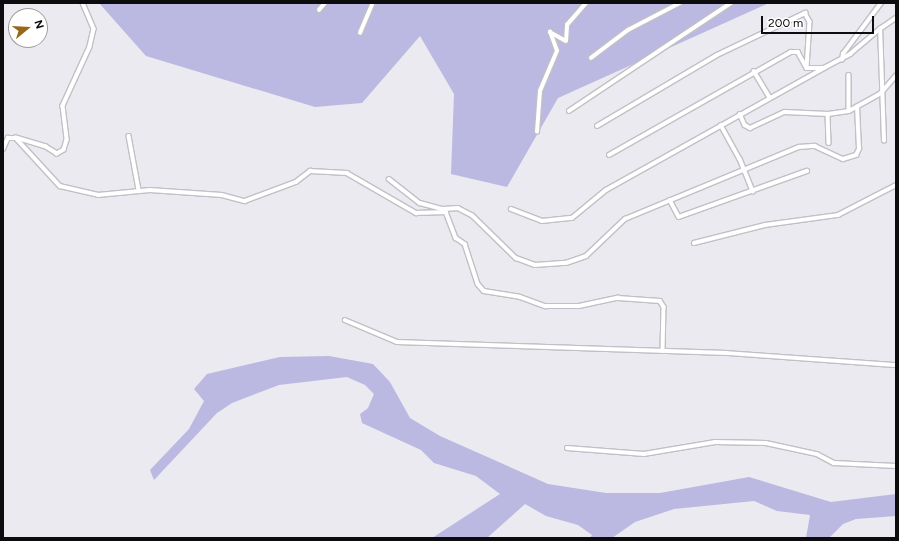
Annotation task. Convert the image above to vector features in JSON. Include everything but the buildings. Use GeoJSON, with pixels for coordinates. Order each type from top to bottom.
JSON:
{"type":"FeatureCollection","features":[{"type":"Feature","properties":{"kind":"street"},"geometry":{"type":"LineString","coordinates":[[3,149],[8,138],[16,138],[46,146],[57,154],[64,150],[67,140],[63,106],[90,47],[94,29],[83,3]]}},
{"type":"Feature","properties":{"kind":"street"},"geometry":{"type":"LineString","coordinates":[[319,10],[325,3]]}},
{"type":"Feature","properties":{"kind":"street"},"geometry":{"type":"LineString","coordinates":[[360,33],[373,3]]}},
{"type":"Feature","properties":{"kind":"street"},"geometry":{"type":"LineString","coordinates":[[537,132],[540,92],[557,51],[550,32],[566,41],[567,25],[586,3]]}},
{"type":"Feature","properties":{"kind":"street"},"geometry":{"type":"LineString","coordinates":[[591,58],[628,30],[680,3]]}},
{"type":"Feature","properties":{"kind":"street"},"geometry":{"type":"LineString","coordinates":[[569,111],[731,3]]}},
{"type":"Feature","properties":{"kind":"street"},"geometry":{"type":"LineString","coordinates":[[842,60],[843,54],[881,3]]}},
{"type":"Feature","properties":{"kind":"street"},"geometry":{"type":"LineString","coordinates":[[597,126],[717,55],[805,13],[810,22],[807,68]]}},
{"type":"Feature","properties":{"kind":"street"},"geometry":{"type":"LineString","coordinates":[[512,209],[536,220],[572,218],[606,190],[740,114],[824,68],[842,60],[896,18]]}},
{"type":"Feature","properties":{"kind":"street"},"geometry":{"type":"LineString","coordinates":[[880,29],[881,93],[884,141]]}},
{"type":"Feature","properties":{"kind":"street"},"geometry":{"type":"LineString","coordinates":[[609,155],[754,71],[791,52],[798,52],[807,68]]}},
{"type":"Feature","properties":{"kind":"street"},"geometry":{"type":"LineString","coordinates":[[807,68],[824,68]]}},
{"type":"Feature","properties":{"kind":"street"},"geometry":{"type":"LineString","coordinates":[[754,71],[770,98]]}},
{"type":"Feature","properties":{"kind":"street"},"geometry":{"type":"LineString","coordinates":[[849,75],[849,111]]}},
{"type":"Feature","properties":{"kind":"street"},"geometry":{"type":"LineString","coordinates":[[740,114],[745,126],[750,128],[785,112],[828,114],[849,111],[881,93],[896,76]]}},
{"type":"Feature","properties":{"kind":"street"},"geometry":{"type":"LineString","coordinates":[[16,138],[25,152],[63,188],[104,196],[139,190],[222,195],[244,201],[296,182],[310,171],[347,173],[416,213],[462,209],[483,224],[516,258],[543,266],[578,261],[625,218],[808,144],[843,159],[856,155],[857,107]]}},
{"type":"Feature","properties":{"kind":"street"},"geometry":{"type":"LineString","coordinates":[[828,114],[830,143]]}},
{"type":"Feature","properties":{"kind":"street"},"geometry":{"type":"LineString","coordinates":[[721,125],[745,170],[753,192]]}},
{"type":"Feature","properties":{"kind":"street"},"geometry":{"type":"LineString","coordinates":[[129,136],[139,190]]}},
{"type":"Feature","properties":{"kind":"street"},"geometry":{"type":"LineString","coordinates":[[670,200],[679,217],[753,192],[807,171]]}},
{"type":"Feature","properties":{"kind":"street"},"geometry":{"type":"LineString","coordinates":[[389,179],[420,203],[444,211],[456,238],[465,244],[480,289],[545,306],[579,306],[618,298],[658,300],[664,307],[663,350]]}},
{"type":"Feature","properties":{"kind":"street"},"geometry":{"type":"LineString","coordinates":[[694,243],[765,226],[838,216],[896,185]]}},
{"type":"Feature","properties":{"kind":"street"},"geometry":{"type":"LineString","coordinates":[[345,320],[397,342],[663,350],[861,360],[896,365]]}},
{"type":"Feature","properties":{"kind":"street"},"geometry":{"type":"LineString","coordinates":[[567,448],[644,454],[715,442],[766,443],[817,454],[834,463],[896,466]]}},
{"type":"Feature","properties":{"kind":"shaded area"},"geometry":{"type":"Polygon","coordinates":[[[99,3],[769,3],[558,98],[507,187],[451,174],[454,94],[420,36],[362,103],[315,107],[146,56],[99,3]]]}},
{"type":"Feature","properties":{"kind":"shaded area"},"geometry":{"type":"Polygon","coordinates":[[[329,356],[373,364],[390,382],[410,418],[440,436],[548,484],[606,493],[660,493],[749,477],[831,502],[896,494],[896,516],[856,519],[843,524],[829,538],[806,538],[810,515],[777,511],[754,501],[674,509],[635,522],[612,538],[590,538],[592,535],[578,525],[546,516],[525,504],[487,538],[432,538],[500,494],[476,476],[434,463],[421,450],[362,423],[360,414],[368,408],[374,394],[365,385],[347,377],[279,385],[232,403],[217,413],[154,480],[150,470],[189,429],[204,401],[194,389],[207,374],[280,357],[329,356]]]}}]}
